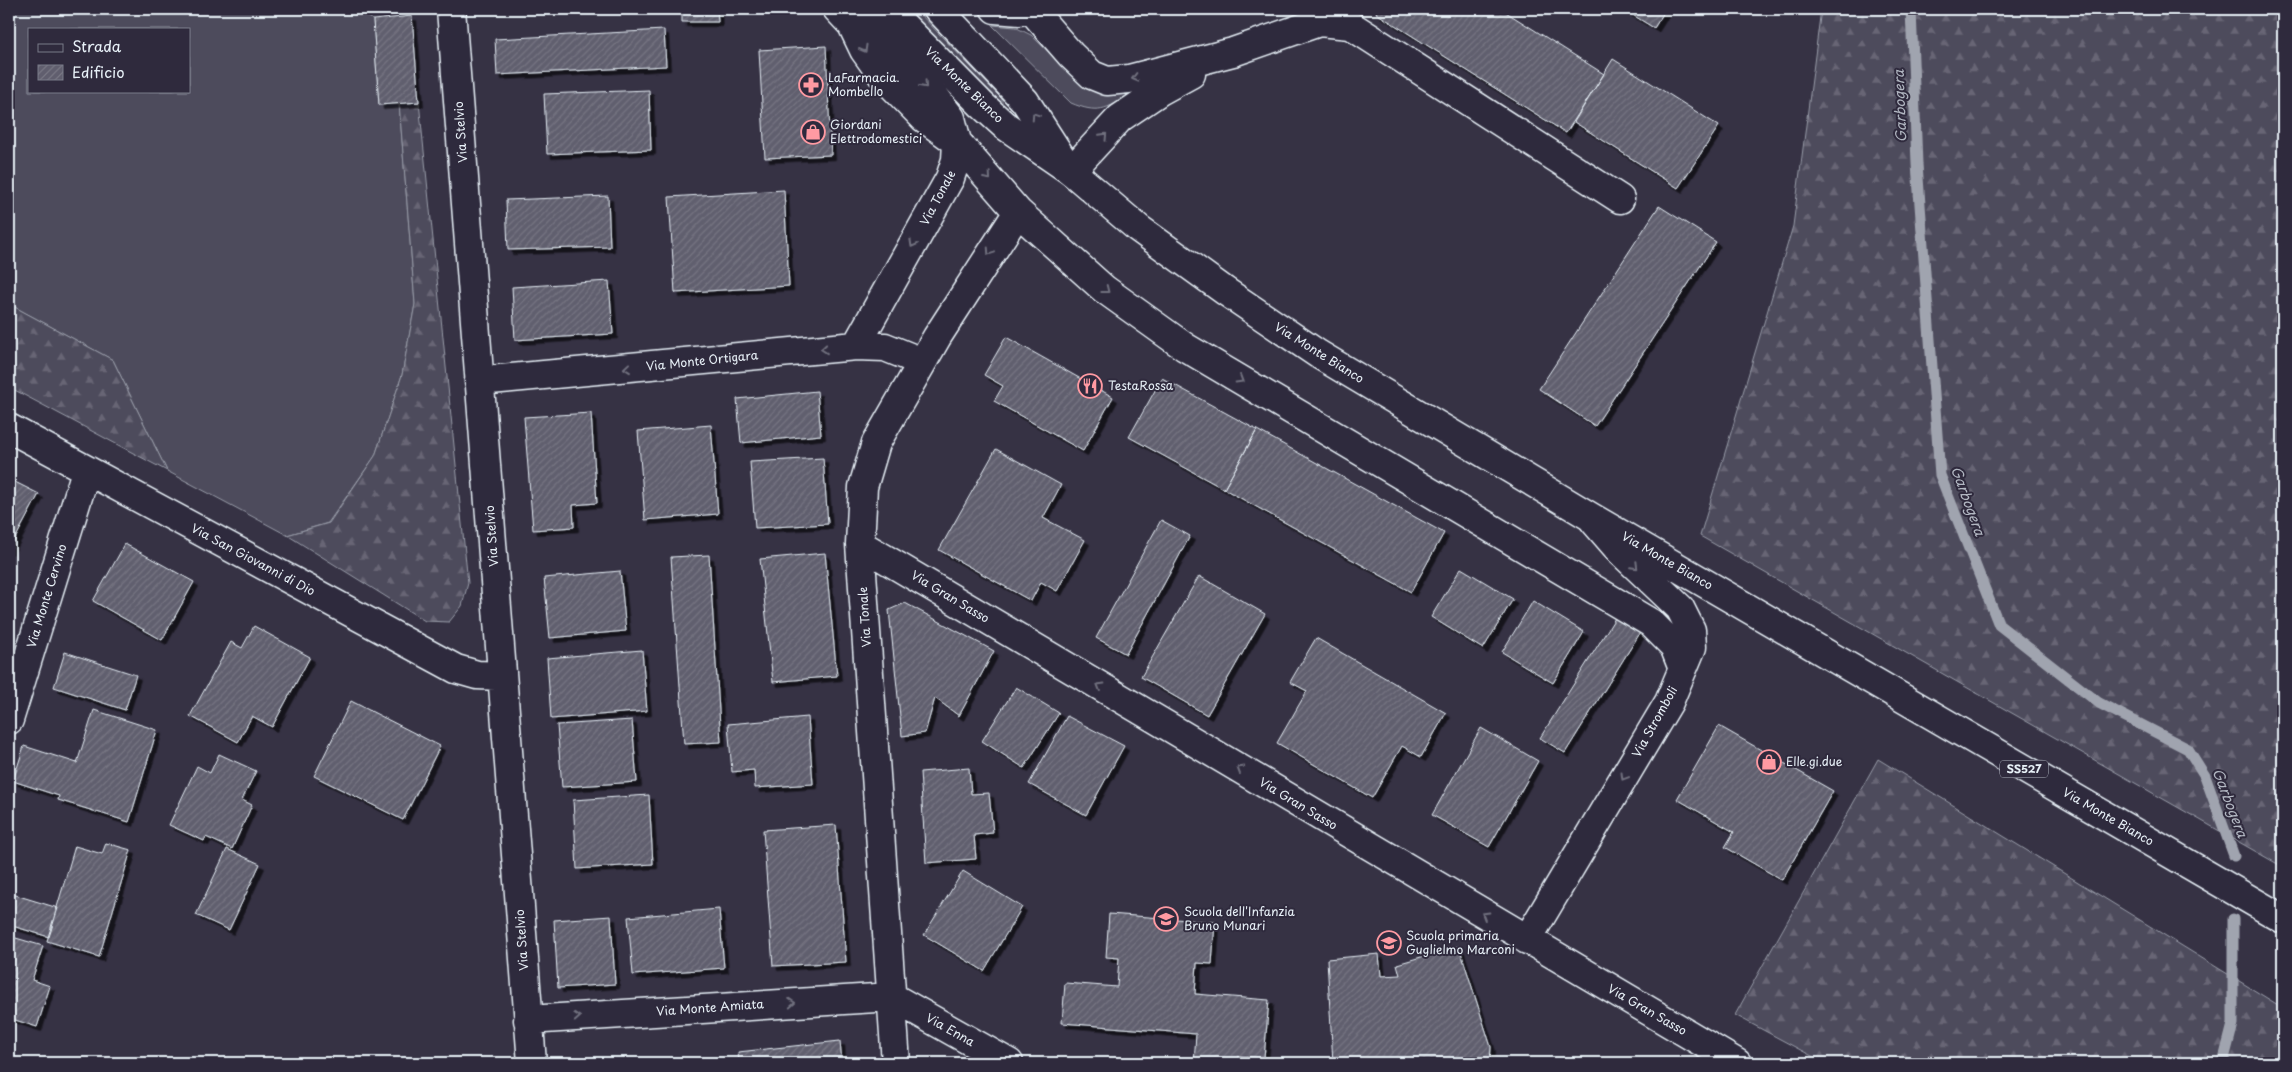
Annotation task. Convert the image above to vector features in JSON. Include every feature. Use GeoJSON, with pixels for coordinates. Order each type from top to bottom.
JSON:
{"type":"FeatureCollection","features":[{"type":"Feature","properties":{"kind":"street","name":"Via Stelvio"},"geometry":{"type":"LineString","coordinates":[[451,9],[532,1063]]}},
{"type":"Feature","properties":{"kind":"street"},"geometry":{"type":"LineString","coordinates":[[837,9],[852,25],[864,50],[882,75],[924,118],[958,142],[1018,212],[1104,289],[1185,347],[1651,623],[1674,646],[1683,670]]}},
{"type":"Feature","properties":{"kind":"street","name":"Via Tonale"},"geometry":{"type":"LineString","coordinates":[[856,346],[950,178],[956,160],[958,142],[951,118],[933,94],[858,9]]}},
{"type":"Feature","properties":{"kind":"street","name":"Via Monte Bianco"},"geometry":{"type":"LineString","coordinates":[[887,9],[993,115],[1071,171],[1138,228],[1225,291],[1310,348],[1591,517],[2283,919]]}},
{"type":"Feature","properties":{"kind":"street","name":"Via Monte Bianco"},"geometry":{"type":"LineString","coordinates":[[938,9],[1025,101],[1071,171]]}},
{"type":"Feature","properties":{"kind":"street"},"geometry":{"type":"LineString","coordinates":[[995,9],[1020,11],[1029,9],[1092,75],[1107,81],[1129,79],[1233,52],[1319,22],[1350,25],[1620,199]]}},
{"type":"Feature","properties":{"kind":"street"},"geometry":{"type":"LineString","coordinates":[[1071,171],[1120,118],[1160,91],[1233,52]]}},
{"type":"Feature","properties":{"kind":"street","name":"Via Tonale"},"geometry":{"type":"LineString","coordinates":[[896,1063],[860,544],[863,488],[876,443],[922,362],[982,265],[1018,212]]}},
{"type":"Feature","properties":{"kind":"street","name":"Via Monte Ortigara"},"geometry":{"type":"LineString","coordinates":[[479,381],[856,346],[885,347],[922,362]]}},
{"type":"Feature","properties":{"kind":"street","name":"Via San Giovanni di Dio"},"geometry":{"type":"LineString","coordinates":[[9,428],[456,669],[477,676],[502,676]]}},
{"type":"Feature","properties":{"kind":"street","name":"Via Monte Cervino"},"geometry":{"type":"LineString","coordinates":[[9,720],[86,471]]}},
{"type":"Feature","properties":{"kind":"street","name":"Via Stromboli"},"geometry":{"type":"LineString","coordinates":[[1527,940],[1669,702],[1692,647],[1691,630],[1680,608],[1620,551],[1591,517]]}},
{"type":"Feature","properties":{"kind":"street","name":"Via Gran Sasso"},"geometry":{"type":"LineString","coordinates":[[860,544],[1736,1063]]}},
{"type":"Feature","properties":{"kind":"street","name":"Via Monte Amiata"},"geometry":{"type":"LineString","coordinates":[[528,1020],[892,997]]}},
{"type":"Feature","properties":{"kind":"street","name":"Via Enna"},"geometry":{"type":"LineString","coordinates":[[892,997],[1008,1063]]}},
{"type":"Feature","properties":{"kind":"green space"},"geometry":{"type":"Polygon","coordinates":[[[9,9],[358,9],[373,20],[379,105],[399,103],[415,304],[402,375],[375,456],[328,523],[287,535],[167,471],[113,360],[9,304],[9,9]]]}},
{"type":"Feature","properties":{"kind":"green space"},"geometry":{"type":"Polygon","coordinates":[[[907,9],[915,9],[1002,99],[1002,102],[998,103],[907,9]]]}},
{"type":"Feature","properties":{"kind":"green space"},"geometry":{"type":"Polygon","coordinates":[[[1821,9],[2283,9],[2283,867],[1700,536],[1793,226],[1821,9]]]}},
{"type":"Feature","properties":{"kind":"green space"},"geometry":{"type":"Polygon","coordinates":[[[992,25],[1015,27],[1031,35],[1084,86],[1110,95],[1129,94],[1102,109],[1088,108],[1071,103],[992,25]]]}},
{"type":"Feature","properties":{"kind":"green space"},"geometry":{"type":"Polygon","coordinates":[[[419,102],[468,583],[462,606],[449,622],[425,621],[287,535],[329,523],[375,456],[402,375],[415,304],[399,103],[419,102]]]}},
{"type":"Feature","properties":{"kind":"green space"},"geometry":{"type":"Polygon","coordinates":[[[9,304],[113,360],[167,471],[9,387],[9,304]]]}},
{"type":"Feature","properties":{"kind":"green space"},"geometry":{"type":"Polygon","coordinates":[[[1878,759],[2283,1008],[2283,1063],[1825,1063],[1735,1015],[1878,759]]]}},
{"type":"Feature","properties":{"kind":"building"},"geometry":{"type":"Polygon","coordinates":[[[682,9],[717,9],[718,22],[682,22],[682,9]]]}},
{"type":"Feature","properties":{"kind":"building"},"geometry":{"type":"Polygon","coordinates":[[[1378,9],[1501,9],[1604,74],[1566,133],[1376,13],[1378,9]]]}},
{"type":"Feature","properties":{"kind":"building"},"geometry":{"type":"Polygon","coordinates":[[[1623,9],[1666,9],[1654,28],[1623,9]]]}},
{"type":"Feature","properties":{"kind":"building"},"geometry":{"type":"Polygon","coordinates":[[[412,16],[419,102],[379,105],[373,20],[412,16]]]}},
{"type":"Feature","properties":{"kind":"building"},"geometry":{"type":"Polygon","coordinates":[[[664,30],[666,66],[497,75],[495,39],[664,30]]]}},
{"type":"Feature","properties":{"kind":"building"},"geometry":{"type":"Polygon","coordinates":[[[826,46],[831,155],[765,158],[759,50],[826,46]]]}},
{"type":"Feature","properties":{"kind":"building"},"geometry":{"type":"Polygon","coordinates":[[[1613,59],[1719,126],[1678,188],[1574,122],[1613,59]]]}},
{"type":"Feature","properties":{"kind":"building"},"geometry":{"type":"Polygon","coordinates":[[[649,90],[651,150],[547,154],[544,94],[649,90]]]}},
{"type":"Feature","properties":{"kind":"building"},"geometry":{"type":"Polygon","coordinates":[[[784,190],[789,286],[675,293],[669,197],[784,190]]]}},
{"type":"Feature","properties":{"kind":"building"},"geometry":{"type":"Polygon","coordinates":[[[608,196],[610,247],[508,250],[506,200],[608,196]]]}},
{"type":"Feature","properties":{"kind":"building"},"geometry":{"type":"Polygon","coordinates":[[[1659,206],[1716,242],[1595,426],[1539,389],[1659,206]]]}},
{"type":"Feature","properties":{"kind":"building"},"geometry":{"type":"Polygon","coordinates":[[[609,281],[613,334],[515,340],[512,287],[609,281]]]}},
{"type":"Feature","properties":{"kind":"building"},"geometry":{"type":"Polygon","coordinates":[[[1006,337],[1113,397],[1083,451],[994,401],[1003,386],[984,375],[1006,337]]]}},
{"type":"Feature","properties":{"kind":"building"},"geometry":{"type":"Polygon","coordinates":[[[1162,378],[1257,430],[1224,489],[1129,437],[1162,378]]]}},
{"type":"Feature","properties":{"kind":"building"},"geometry":{"type":"Polygon","coordinates":[[[817,391],[821,435],[741,443],[737,399],[817,391]]]}},
{"type":"Feature","properties":{"kind":"building"},"geometry":{"type":"Polygon","coordinates":[[[591,413],[597,503],[573,505],[574,527],[533,530],[524,417],[591,413]]]}},
{"type":"Feature","properties":{"kind":"building"},"geometry":{"type":"Polygon","coordinates":[[[711,425],[718,514],[645,520],[638,431],[711,425]]]}},
{"type":"Feature","properties":{"kind":"building"},"geometry":{"type":"Polygon","coordinates":[[[1257,430],[1444,533],[1411,592],[1224,489],[1257,430]]]}},
{"type":"Feature","properties":{"kind":"building"},"geometry":{"type":"Polygon","coordinates":[[[996,449],[1061,485],[1043,518],[1085,540],[1057,591],[1041,582],[1031,601],[939,550],[996,449]]]}},
{"type":"Feature","properties":{"kind":"building"},"geometry":{"type":"Polygon","coordinates":[[[823,458],[828,524],[755,528],[750,462],[823,458]]]}},
{"type":"Feature","properties":{"kind":"building"},"geometry":{"type":"Polygon","coordinates":[[[9,479],[39,494],[9,550],[9,479]]]}},
{"type":"Feature","properties":{"kind":"building"},"geometry":{"type":"Polygon","coordinates":[[[1161,520],[1190,536],[1126,654],[1096,638],[1161,520]]]}},
{"type":"Feature","properties":{"kind":"building"},"geometry":{"type":"Polygon","coordinates":[[[125,544],[194,582],[162,640],[93,601],[125,544]]]}},
{"type":"Feature","properties":{"kind":"building"},"geometry":{"type":"Polygon","coordinates":[[[825,553],[837,676],[773,682],[760,559],[825,553]]]}},
{"type":"Feature","properties":{"kind":"building"},"geometry":{"type":"Polygon","coordinates":[[[709,555],[721,742],[684,744],[671,557],[709,555]]]}},
{"type":"Feature","properties":{"kind":"building"},"geometry":{"type":"Polygon","coordinates":[[[1461,568],[1513,599],[1483,649],[1431,617],[1461,568]]]}},
{"type":"Feature","properties":{"kind":"building"},"geometry":{"type":"Polygon","coordinates":[[[620,571],[626,631],[550,638],[544,578],[620,571]]]}},
{"type":"Feature","properties":{"kind":"building"},"geometry":{"type":"Polygon","coordinates":[[[1199,576],[1265,614],[1207,715],[1141,677],[1199,576]]]}},
{"type":"Feature","properties":{"kind":"building"},"geometry":{"type":"Polygon","coordinates":[[[1533,601],[1584,632],[1553,683],[1502,652],[1533,601]]]}},
{"type":"Feature","properties":{"kind":"building"},"geometry":{"type":"Polygon","coordinates":[[[905,603],[994,651],[959,716],[935,698],[925,733],[902,736],[889,610],[905,603]]]}},
{"type":"Feature","properties":{"kind":"building"},"geometry":{"type":"Polygon","coordinates":[[[1615,618],[1640,633],[1565,753],[1540,738],[1615,618]]]}},
{"type":"Feature","properties":{"kind":"building"},"geometry":{"type":"Polygon","coordinates":[[[254,626],[310,657],[272,727],[252,716],[238,742],[190,716],[231,642],[242,648],[254,626]]]}},
{"type":"Feature","properties":{"kind":"building"},"geometry":{"type":"Polygon","coordinates":[[[1316,638],[1446,713],[1421,757],[1402,746],[1372,798],[1277,743],[1307,691],[1290,682],[1316,638]]]}},
{"type":"Feature","properties":{"kind":"building"},"geometry":{"type":"Polygon","coordinates":[[[642,650],[647,711],[551,719],[547,658],[642,650]]]}},
{"type":"Feature","properties":{"kind":"building"},"geometry":{"type":"Polygon","coordinates":[[[65,652],[136,675],[125,710],[54,687],[65,652]]]}},
{"type":"Feature","properties":{"kind":"building"},"geometry":{"type":"Polygon","coordinates":[[[1016,687],[1059,713],[1024,768],[982,741],[1016,687]]]}},
{"type":"Feature","properties":{"kind":"building"},"geometry":{"type":"Polygon","coordinates":[[[351,701],[440,746],[403,820],[314,776],[351,701]]]}},
{"type":"Feature","properties":{"kind":"building"},"geometry":{"type":"Polygon","coordinates":[[[94,710],[157,730],[129,822],[58,800],[59,796],[13,781],[24,746],[77,763],[94,710]]]}},
{"type":"Feature","properties":{"kind":"building"},"geometry":{"type":"Polygon","coordinates":[[[1067,716],[1124,746],[1086,815],[1029,784],[1067,716]]]}},
{"type":"Feature","properties":{"kind":"building"},"geometry":{"type":"Polygon","coordinates":[[[808,717],[813,784],[755,788],[754,770],[732,772],[728,724],[808,717]]]}},
{"type":"Feature","properties":{"kind":"building"},"geometry":{"type":"Polygon","coordinates":[[[632,720],[637,782],[562,787],[557,725],[632,720]]]}},
{"type":"Feature","properties":{"kind":"building"},"geometry":{"type":"Polygon","coordinates":[[[1719,726],[1833,791],[1782,880],[1725,847],[1734,832],[1677,799],[1719,726]]]}},
{"type":"Feature","properties":{"kind":"building"},"geometry":{"type":"Polygon","coordinates":[[[1481,728],[1538,761],[1489,847],[1432,815],[1481,728]]]}},
{"type":"Feature","properties":{"kind":"building"},"geometry":{"type":"Polygon","coordinates":[[[219,754],[256,771],[242,800],[252,805],[232,849],[206,837],[204,841],[169,825],[197,766],[210,773],[219,754]]]}},
{"type":"Feature","properties":{"kind":"building"},"geometry":{"type":"Polygon","coordinates":[[[969,768],[971,794],[989,793],[993,833],[974,835],[976,859],[926,863],[920,772],[969,768]]]}},
{"type":"Feature","properties":{"kind":"building"},"geometry":{"type":"Polygon","coordinates":[[[649,795],[653,864],[577,869],[573,800],[649,795]]]}},
{"type":"Feature","properties":{"kind":"building"},"geometry":{"type":"Polygon","coordinates":[[[836,825],[846,962],[773,966],[763,830],[836,825]]]}},
{"type":"Feature","properties":{"kind":"building"},"geometry":{"type":"Polygon","coordinates":[[[106,843],[131,850],[99,957],[47,941],[75,846],[102,854],[106,843]]]}},
{"type":"Feature","properties":{"kind":"building"},"geometry":{"type":"Polygon","coordinates":[[[227,849],[260,864],[229,930],[196,915],[227,849]]]}},
{"type":"Feature","properties":{"kind":"building"},"geometry":{"type":"Polygon","coordinates":[[[963,871],[1022,907],[984,971],[924,935],[963,871]]]}},
{"type":"Feature","properties":{"kind":"building"},"geometry":{"type":"Polygon","coordinates":[[[9,893],[58,908],[49,937],[9,925],[9,893]]]}},
{"type":"Feature","properties":{"kind":"building"},"geometry":{"type":"Polygon","coordinates":[[[719,909],[724,968],[633,975],[628,917],[719,909]]]}},
{"type":"Feature","properties":{"kind":"building"},"geometry":{"type":"Polygon","coordinates":[[[1109,914],[1215,922],[1212,964],[1197,963],[1195,994],[1269,1000],[1264,1058],[1239,1056],[1238,1063],[1194,1063],[1196,1034],[1062,1023],[1065,983],[1117,987],[1119,958],[1106,957],[1109,914]]]}},
{"type":"Feature","properties":{"kind":"building"},"geometry":{"type":"Polygon","coordinates":[[[611,916],[615,984],[558,988],[554,920],[611,916]]]}},
{"type":"Feature","properties":{"kind":"building"},"geometry":{"type":"Polygon","coordinates":[[[9,936],[43,946],[32,980],[50,986],[37,1027],[9,1018],[9,936]]]}},
{"type":"Feature","properties":{"kind":"building"},"geometry":{"type":"Polygon","coordinates":[[[1459,946],[1491,1047],[1490,1062],[1500,1063],[1333,1063],[1327,959],[1379,954],[1381,976],[1400,975],[1397,964],[1459,946]]]}},
{"type":"Feature","properties":{"kind":"building"},"geometry":{"type":"Polygon","coordinates":[[[840,1041],[842,1063],[739,1063],[738,1052],[840,1041]]]}},
{"type":"Feature","properties":{"kind":"waterway","name":"Garbogera"},"geometry":{"type":"LineString","coordinates":[[1911,9],[1917,164],[1940,475],[1999,625],[2099,703],[2188,749],[2205,776],[2234,856]]}},
{"type":"Feature","properties":{"kind":"waterway","name":"Garbogera"},"geometry":{"type":"LineString","coordinates":[[2223,1063],[2233,1024],[2233,919]]}},
{"type":"Feature","properties":{"kind":"place","name":"LaFarmacia. Mombello"},"geometry":{"type":"Point","coordinates":[811,85]}},
{"type":"Feature","properties":{"kind":"place","name":"Giordani Elettrodomestici"},"geometry":{"type":"Point","coordinates":[813,132]}},
{"type":"Feature","properties":{"kind":"place","name":"TestaRossa"},"geometry":{"type":"Point","coordinates":[1090,386]}},
{"type":"Feature","properties":{"kind":"place","name":"Elle.gi.due"},"geometry":{"type":"Point","coordinates":[1769,762]}},
{"type":"Feature","properties":{"kind":"place","name":"Scuola dell'Infanzia Bruno Munari"},"geometry":{"type":"Point","coordinates":[1166,919]}},
{"type":"Feature","properties":{"kind":"place","name":"Scuola primaria Guglielmo Marconi"},"geometry":{"type":"Point","coordinates":[1389,943]}}]}
